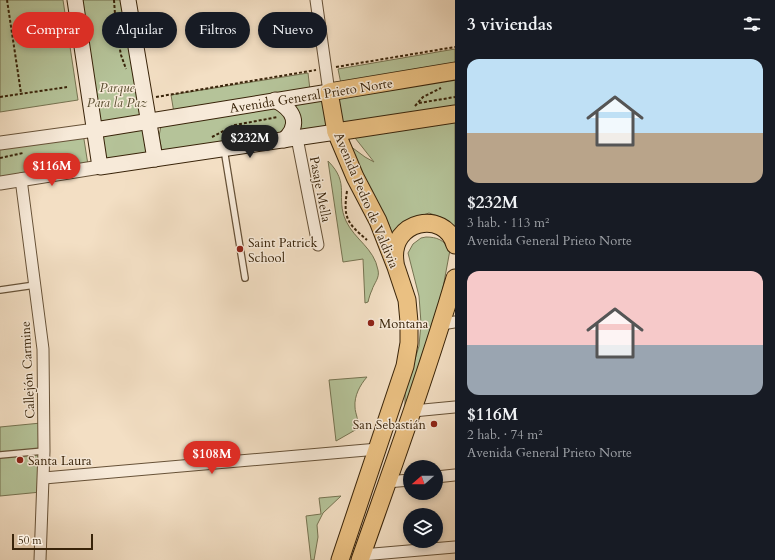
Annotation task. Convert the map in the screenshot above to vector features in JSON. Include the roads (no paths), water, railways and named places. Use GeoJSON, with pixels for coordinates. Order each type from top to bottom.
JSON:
{"type":"FeatureCollection","features":[{"type":"Feature","properties":{"kind":"main road"},"geometry":{"type":"LineString","coordinates":[[75,0],[100,168],[455,114]]}},
{"type":"Feature","properties":{"kind":"main road"},"geometry":{"type":"LineString","coordinates":[[128,0],[154,159]]}},
{"type":"Feature","properties":{"kind":"main road","name":"Avenida General Prieto Norte"},"geometry":{"type":"LineString","coordinates":[[95,130],[455,71]]}},
{"type":"Feature","properties":{"kind":"main road","name":"Avenida Pedro de Valdivia"},"geometry":{"type":"LineString","coordinates":[[329,92],[336,132],[355,177],[378,221],[396,267],[407,300],[410,322],[405,366],[340,560]]}},
{"type":"Feature","properties":{"kind":"main road"},"geometry":{"type":"LineString","coordinates":[[275,100],[285,106],[292,114],[293,126],[290,139]]}},
{"type":"Feature","properties":{"kind":"main road"},"geometry":{"type":"LineString","coordinates":[[396,267],[394,256],[399,239],[408,229],[415,225],[429,224],[441,227],[447,231],[455,245]]}},
{"type":"Feature","properties":{"kind":"main road"},"geometry":{"type":"LineString","coordinates":[[361,558],[413,411],[448,323],[455,278]]}},
{"type":"Feature","properties":{"kind":"main road"},"geometry":{"type":"LineString","coordinates":[[349,533],[352,544],[361,558]]}},
{"type":"Feature","properties":{"kind":"street"},"geometry":{"type":"LineString","coordinates":[[316,0],[329,92]]}},
{"type":"Feature","properties":{"kind":"street","name":"Avenida General Prieto Norte"},"geometry":{"type":"LineString","coordinates":[[0,143],[95,130]]}},
{"type":"Feature","properties":{"kind":"street","name":"Pasaje Mella"},"geometry":{"type":"LineString","coordinates":[[290,139],[318,245]]}},
{"type":"Feature","properties":{"kind":"street"},"geometry":{"type":"LineString","coordinates":[[0,183],[100,168]]}},
{"type":"Feature","properties":{"kind":"street","name":"Callejón Carmine"},"geometry":{"type":"LineString","coordinates":[[21,180],[43,350],[44,478],[40,560]]}},
{"type":"Feature","properties":{"kind":"street"},"geometry":{"type":"LineString","coordinates":[[413,411],[455,407]]}},
{"type":"Feature","properties":{"kind":"street"},"geometry":{"type":"LineString","coordinates":[[44,478],[378,449]]}},
{"type":"Feature","properties":{"kind":"street"},"geometry":{"type":"LineString","coordinates":[[443,476],[455,475]]}},
{"type":"Feature","properties":{"kind":"street"},"geometry":{"type":"LineString","coordinates":[[387,482],[403,481]]}},
{"type":"Feature","properties":{"kind":"street"},"geometry":{"type":"LineString","coordinates":[[361,558],[455,547]]}},
{"type":"Feature","properties":{"kind":"lane"},"geometry":{"type":"LineString","coordinates":[[224,149],[245,278]]}},
{"type":"Feature","properties":{"kind":"lane"},"geometry":{"type":"LineString","coordinates":[[0,290],[34,285]]}},
{"type":"Feature","properties":{"kind":"lane"},"geometry":{"type":"LineString","coordinates":[[0,455],[44,451]]}},
{"type":"Feature","properties":{"kind":"place","name":"Saint Patrick School"},"geometry":{"type":"Point","coordinates":[240,249]}},
{"type":"Feature","properties":{"kind":"place","name":"Montana"},"geometry":{"type":"Point","coordinates":[371,323]}},
{"type":"Feature","properties":{"kind":"place","name":"San Sebastián"},"geometry":{"type":"Point","coordinates":[434,424]}},
{"type":"Feature","properties":{"kind":"place","name":"Santa Laura"},"geometry":{"type":"Point","coordinates":[20,460]}},
{"type":"Feature","properties":{"kind":"park label","name":"Parque Para la Paz"},"geometry":{"type":"Point","coordinates":[117,94]}}]}
